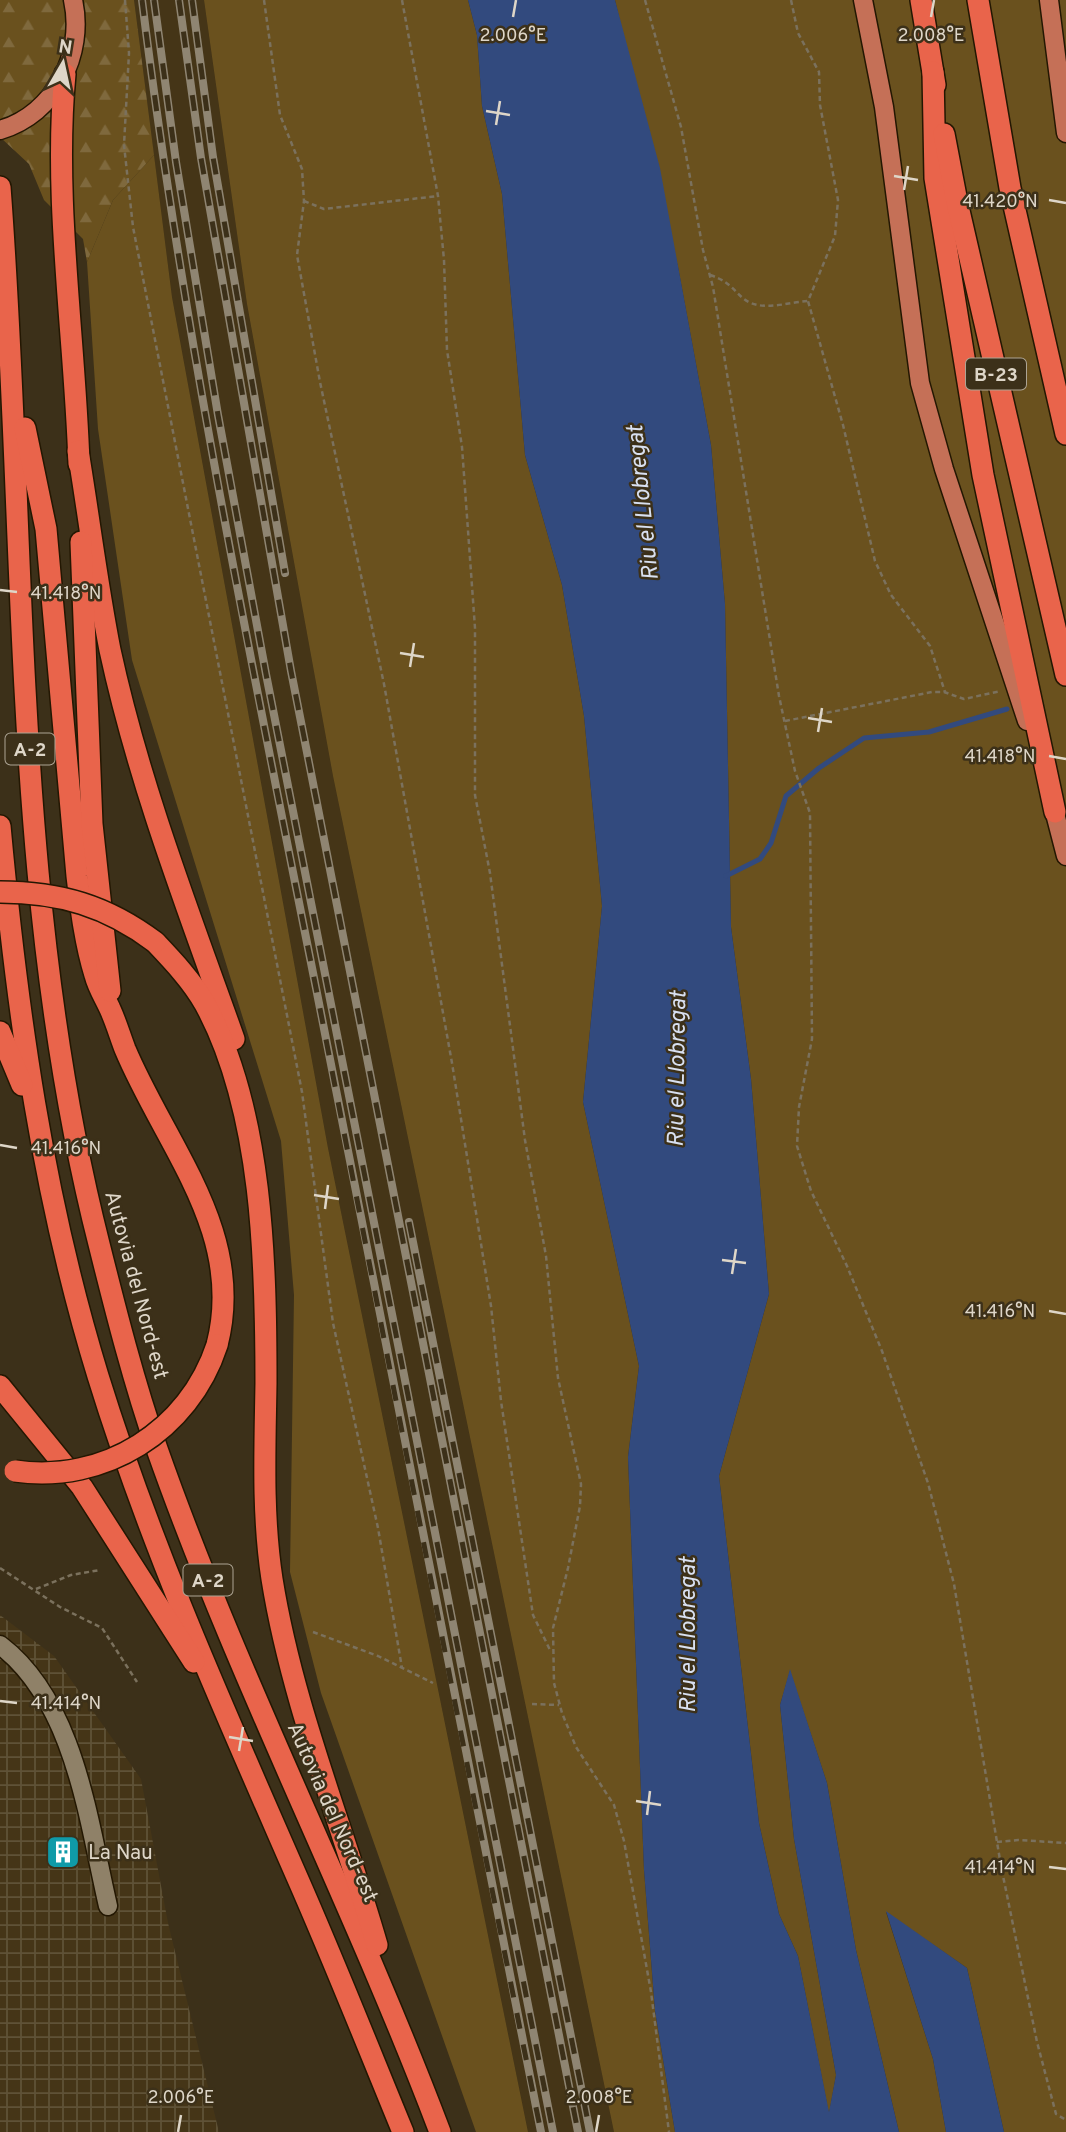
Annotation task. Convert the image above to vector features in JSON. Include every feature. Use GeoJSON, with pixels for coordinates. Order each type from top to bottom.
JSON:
{"type":"FeatureCollection","features":[{"type":"Feature","properties":{"kind":"highway","name":"B-23"},"geometry":{"type":"LineString","coordinates":[[921,0],[957,202],[1066,674]]}},
{"type":"Feature","properties":{"kind":"highway","name":"B-23"},"geometry":{"type":"LineString","coordinates":[[978,0],[1010,188],[1066,434]]}},
{"type":"Feature","properties":{"kind":"highway"},"geometry":{"type":"LineString","coordinates":[[933,72],[935,178],[981,461],[1010,610],[1043,748],[1055,812]]}},
{"type":"Feature","properties":{"kind":"highway"},"geometry":{"type":"LineString","coordinates":[[65,74],[62,124],[65,225],[78,451],[92,824],[111,1011]]}},
{"type":"Feature","properties":{"kind":"highway","name":"Autovia del Nord-est"},"geometry":{"type":"LineString","coordinates":[[0,187],[13,375],[32,796],[47,972],[71,1121],[98,1242],[155,1444],[184,1522],[248,1678],[398,2021],[440,2132]]}},
{"type":"Feature","properties":{"kind":"highway"},"geometry":{"type":"LineString","coordinates":[[7,1470],[58,1474],[103,1464],[140,1445],[171,1422],[197,1390],[217,1345],[223,1323],[225,1289],[216,1237],[185,1167],[125,1048],[95,976],[84,929],[46,529],[13,375]]}},
{"type":"Feature","properties":{"kind":"highway"},"geometry":{"type":"LineString","coordinates":[[78,451],[100,592],[126,712],[163,843],[240,1056],[263,1147],[275,1254],[265,1382]]}},
{"type":"Feature","properties":{"kind":"highway","name":"A-2"},"geometry":{"type":"LineString","coordinates":[[0,826],[14,977],[37,1119],[66,1254],[97,1374],[152,1534],[219,1702],[304,1894],[403,2132]]}},
{"type":"Feature","properties":{"kind":"highway"},"geometry":{"type":"LineString","coordinates":[[0,892],[48,893],[74,899],[106,911],[155,942],[188,979],[205,1004],[221,1041],[242,1110],[258,1201],[265,1382],[267,1538],[283,1638],[398,2021]]}},
{"type":"Feature","properties":{"kind":"highway"},"geometry":{"type":"LineString","coordinates":[[0,1032],[37,1119]]}},
{"type":"Feature","properties":{"kind":"highway"},"geometry":{"type":"LineString","coordinates":[[0,1387],[82,1488],[219,1702]]}},
{"type":"Feature","properties":{"kind":"main road"},"geometry":{"type":"LineString","coordinates":[[0,130],[36,111],[65,74],[76,32],[73,0]]}},
{"type":"Feature","properties":{"kind":"main road"},"geometry":{"type":"LineString","coordinates":[[863,0],[882,88],[920,383],[944,468],[1055,812],[1066,856]]}},
{"type":"Feature","properties":{"kind":"main road"},"geometry":{"type":"LineString","coordinates":[[1049,0],[1066,133]]}},
{"type":"Feature","properties":{"kind":"lane"},"geometry":{"type":"LineString","coordinates":[[0,1645],[19,1659],[67,1738],[78,1767],[108,1906]]}},
{"type":"Feature","properties":{"kind":"path"},"geometry":{"type":"LineString","coordinates":[[125,0],[129,52],[124,145],[133,227],[302,1092],[334,1323],[377,1528],[402,1668]]}},
{"type":"Feature","properties":{"kind":"path"},"geometry":{"type":"LineString","coordinates":[[264,0],[279,115],[302,169],[304,201],[297,255],[323,396],[384,684],[452,1063],[491,1306],[501,1401],[533,1615],[552,1655]]}},
{"type":"Feature","properties":{"kind":"path"},"geometry":{"type":"LineString","coordinates":[[402,0],[438,196],[444,260],[447,350],[462,447],[474,628],[475,795],[490,873],[525,1140],[546,1256],[558,1378],[581,1484],[571,1556],[553,1629],[552,1655],[559,1704],[576,1747],[614,1805],[624,1841],[651,1992],[669,2132]]}},
{"type":"Feature","properties":{"kind":"path"},"geometry":{"type":"LineString","coordinates":[[645,0],[681,127],[710,275],[753,549],[794,771],[810,813],[812,1039],[799,1107],[797,1146],[811,1191],[878,1340],[928,1483],[959,1605],[997,1842],[1048,2088],[1056,2114],[1066,2120]]}},
{"type":"Feature","properties":{"kind":"path"},"geometry":{"type":"LineString","coordinates":[[791,0],[798,33],[819,72],[820,105],[838,200],[835,236],[808,301],[843,425],[875,561],[891,595],[930,646],[945,692]]}},
{"type":"Feature","properties":{"kind":"path"},"geometry":{"type":"LineString","coordinates":[[304,201],[324,209],[438,196]]}},
{"type":"Feature","properties":{"kind":"path"},"geometry":{"type":"LineString","coordinates":[[710,275],[732,284],[751,303],[768,305],[808,301]]}},
{"type":"Feature","properties":{"kind":"path"},"geometry":{"type":"LineString","coordinates":[[785,721],[920,694],[945,692],[964,699],[1000,691]]}},
{"type":"Feature","properties":{"kind":"path"},"geometry":{"type":"LineString","coordinates":[[0,1568],[60,1607],[102,1628],[137,1682]]}},
{"type":"Feature","properties":{"kind":"path"},"geometry":{"type":"LineString","coordinates":[[36,1589],[71,1575],[100,1570]]}},
{"type":"Feature","properties":{"kind":"path"},"geometry":{"type":"LineString","coordinates":[[313,1632],[433,1683]]}},
{"type":"Feature","properties":{"kind":"path"},"geometry":{"type":"LineString","coordinates":[[532,1704],[559,1704]]}},
{"type":"Feature","properties":{"kind":"path"},"geometry":{"type":"LineString","coordinates":[[997,1842],[1018,1840],[1066,1843]]}},
{"type":"Feature","properties":{"kind":"shaded area"},"geometry":{"type":"Polygon","coordinates":[[[134,0],[204,0],[247,304],[333,776],[614,2132],[528,2132],[328,1148],[172,297],[134,0]]]}},
{"type":"Feature","properties":{"kind":"shaded area"},"geometry":{"type":"Polygon","coordinates":[[[0,1615],[54,1656],[141,1779],[168,1923],[219,2132],[0,2132],[0,1615]]]}},
{"type":"Feature","properties":{"kind":"green space"},"geometry":{"type":"Polygon","coordinates":[[[0,0],[134,0],[154,155],[113,200],[87,262],[83,239],[44,200],[29,164],[0,137],[0,0]]]}},
{"type":"Feature","properties":{"kind":"green space"},"geometry":{"type":"Polygon","coordinates":[[[204,0],[468,0],[477,35],[482,106],[502,194],[525,455],[562,585],[584,716],[602,906],[583,1102],[639,1366],[628,1457],[644,1870],[655,2011],[675,2132],[614,2132],[333,776],[247,304],[204,0]]]}},
{"type":"Feature","properties":{"kind":"green space"},"geometry":{"type":"Polygon","coordinates":[[[615,0],[1066,0],[1066,2132],[1004,2132],[967,1968],[886,1912],[933,2059],[946,2132],[899,2132],[856,1950],[827,1783],[790,1671],[780,1705],[794,1839],[836,2075],[829,2114],[798,1956],[779,1914],[759,1823],[719,1476],[769,1294],[751,1079],[731,927],[725,604],[711,445],[678,267],[615,0]]]}},
{"type":"Feature","properties":{"kind":"green space"},"geometry":{"type":"Polygon","coordinates":[[[154,155],[172,297],[328,1148],[528,2132],[476,2132],[321,1693],[290,1572],[294,1295],[281,1141],[132,660],[98,429],[87,262],[113,200],[154,155]]]}},
{"type":"Feature","properties":{"kind":"water","name":"Riu el Llobregat"},"geometry":{"type":"Polygon","coordinates":[[[468,0],[615,0],[660,168],[711,445],[725,604],[731,927],[751,1079],[769,1294],[719,1476],[759,1823],[779,1914],[798,1956],[829,2112],[836,2075],[794,1839],[780,1705],[790,1669],[827,1783],[856,1950],[899,2132],[675,2132],[655,2011],[644,1870],[628,1457],[639,1366],[583,1102],[602,906],[584,716],[562,585],[525,455],[502,194],[482,106],[477,35],[468,0]]]}},
{"type":"Feature","properties":{"kind":"water"},"geometry":{"type":"Polygon","coordinates":[[[886,1911],[967,1968],[1004,2132],[946,2132],[933,2059],[886,1911]]]}},
{"type":"Feature","properties":{"kind":"waterway"},"geometry":{"type":"LineString","coordinates":[[726,876],[760,859],[771,843],[786,796],[819,768],[864,738],[929,732],[1007,709]]}},
{"type":"Feature","properties":{"kind":"railway"},"geometry":{"type":"LineString","coordinates":[[142,0],[177,248],[220,496],[541,2132]]}},
{"type":"Feature","properties":{"kind":"railway"},"geometry":{"type":"LineString","coordinates":[[154,0],[176,162],[218,415],[266,674],[553,2132]]}},
{"type":"Feature","properties":{"kind":"railway"},"geometry":{"type":"LineString","coordinates":[[179,0],[201,158],[291,671],[578,2132]]}},
{"type":"Feature","properties":{"kind":"railway"},"geometry":{"type":"LineString","coordinates":[[192,0],[213,157],[285,573]]}},
{"type":"Feature","properties":{"kind":"railway"},"geometry":{"type":"LineString","coordinates":[[409,1222],[590,2132]]}},
{"type":"Feature","properties":{"kind":"place","name":"La Nau"},"geometry":{"type":"Point","coordinates":[63,1852]}}]}
